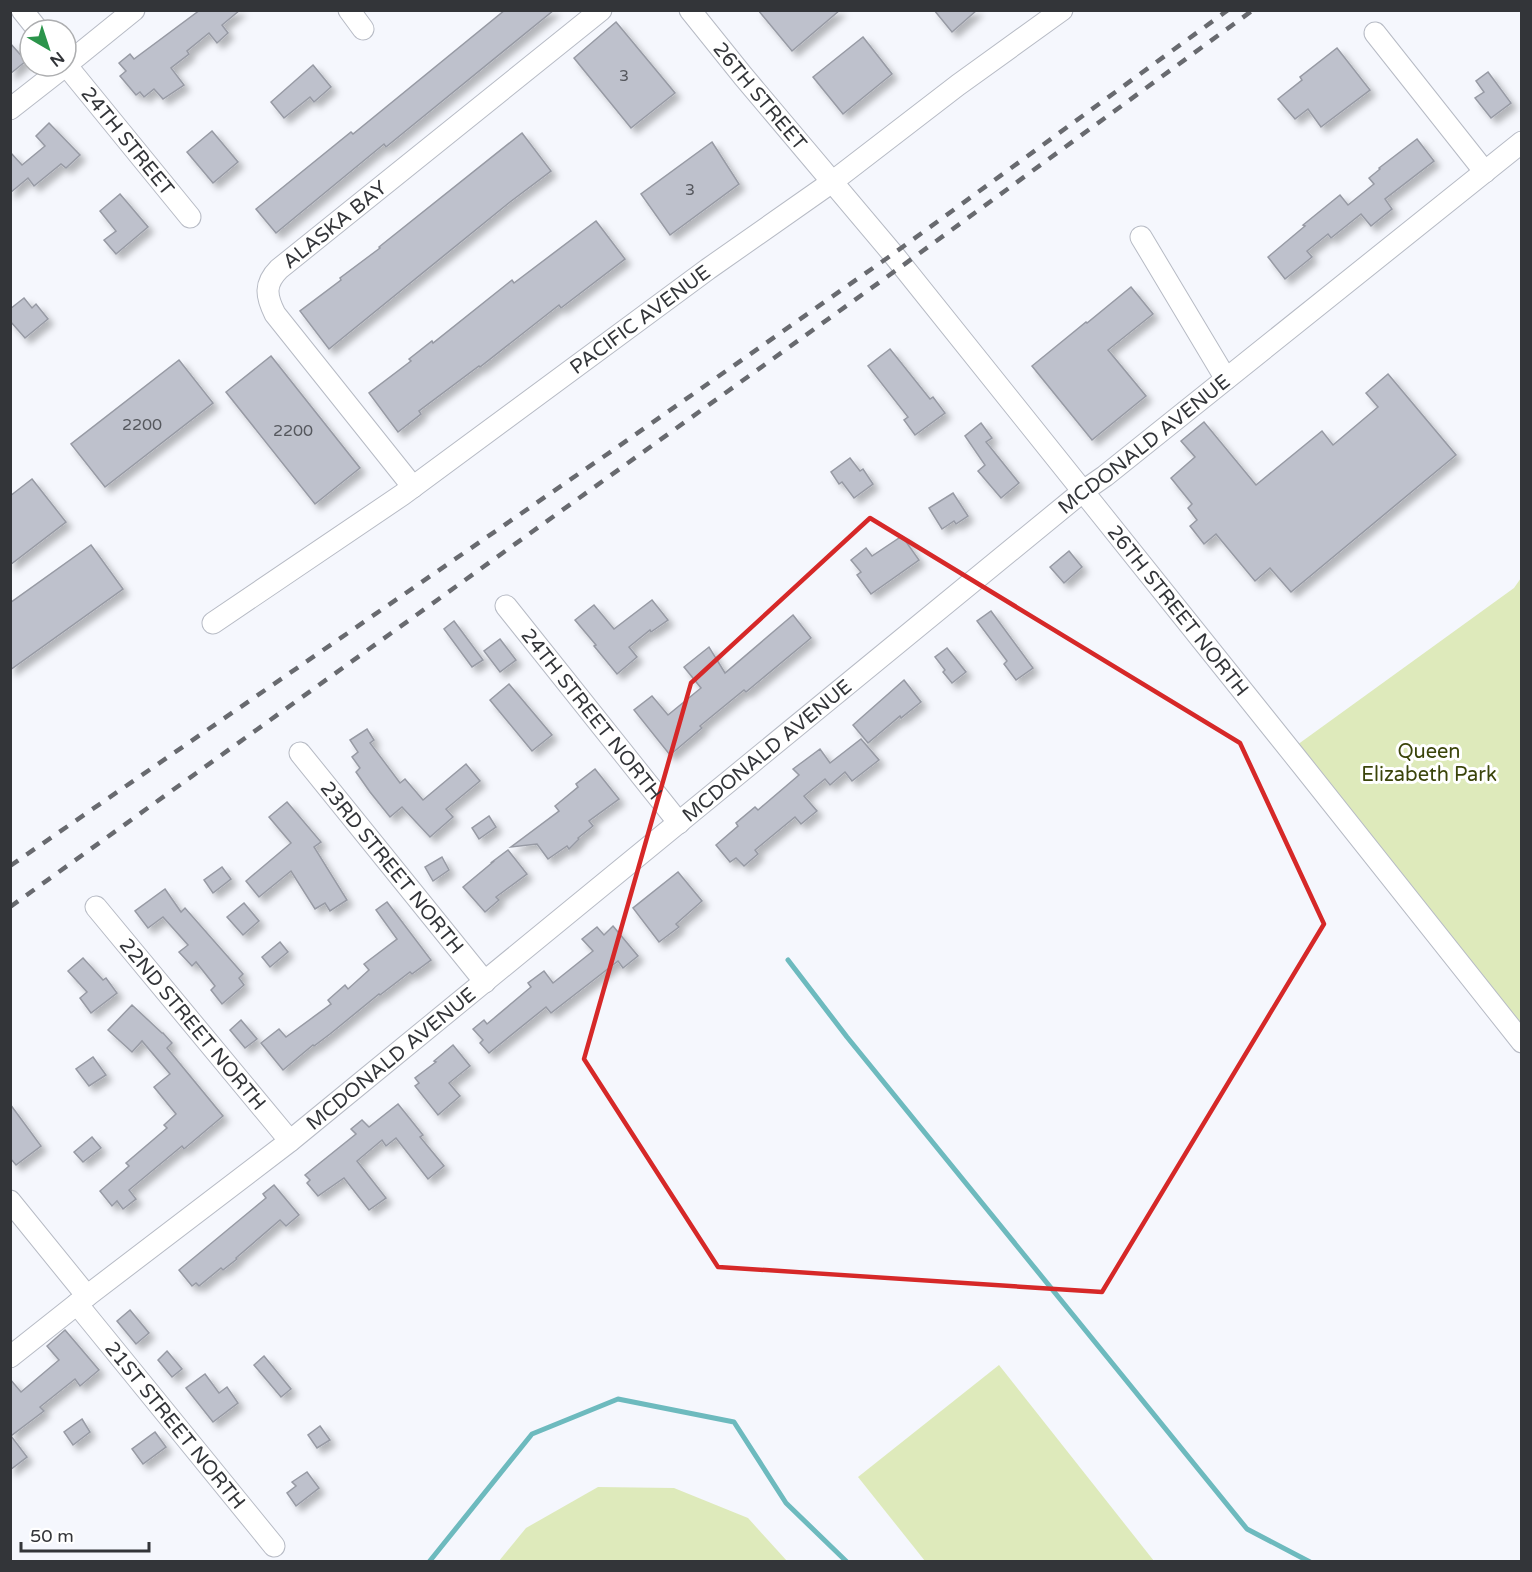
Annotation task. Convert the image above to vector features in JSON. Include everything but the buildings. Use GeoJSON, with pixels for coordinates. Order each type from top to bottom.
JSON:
{"type":"FeatureCollection","features":[{"type":"Feature","properties":{"kind":"street"},"geometry":{"type":"LineString","coordinates":[[78,55],[134,10]]}},
{"type":"Feature","properties":{"kind":"street"},"geometry":{"type":"LineString","coordinates":[[349,10],[363,30]]}},
{"type":"Feature","properties":{"kind":"street","name":"ALASKA BAY"},"geometry":{"type":"LineString","coordinates":[[413,487],[275,314],[269,302],[267,289],[272,277],[288,262],[601,10]]}},
{"type":"Feature","properties":{"kind":"street","name":"26TH STREET"},"geometry":{"type":"LineString","coordinates":[[690,10],[742,76],[832,182]]}},
{"type":"Feature","properties":{"kind":"street","name":"PACIFIC AVENUE"},"geometry":{"type":"LineString","coordinates":[[213,623],[413,487],[708,269],[832,182],[1053,13]]}},
{"type":"Feature","properties":{"kind":"street"},"geometry":{"type":"LineString","coordinates":[[1375,33],[1485,172]]}},
{"type":"Feature","properties":{"kind":"street"},"geometry":{"type":"LineString","coordinates":[[10,109],[49,78]]}},
{"type":"Feature","properties":{"kind":"street","name":"24TH STREET"},"geometry":{"type":"LineString","coordinates":[[77,78],[190,217]]}},
{"type":"Feature","properties":{"kind":"street","name":"MCDONALD AVENUE"},"geometry":{"type":"LineString","coordinates":[[10,1357],[290,1141],[1083,492],[1521,142]]}},
{"type":"Feature","properties":{"kind":"street","name":"26TH STREET NORTH"},"geometry":{"type":"LineString","coordinates":[[832,182],[893,254],[1521,1042]]}},
{"type":"Feature","properties":{"kind":"street"},"geometry":{"type":"LineString","coordinates":[[1141,237],[1226,379]]}},
{"type":"Feature","properties":{"kind":"street","name":"24TH STREET NORTH"},"geometry":{"type":"LineString","coordinates":[[506,606],[680,823]]}},
{"type":"Feature","properties":{"kind":"street","name":"23RD STREET NORTH"},"geometry":{"type":"LineString","coordinates":[[300,753],[484,982]]}},
{"type":"Feature","properties":{"kind":"street","name":"22ND STREET NORTH"},"geometry":{"type":"LineString","coordinates":[[96,907],[290,1141]]}},
{"type":"Feature","properties":{"kind":"street","name":"21ST STREET NORTH"},"geometry":{"type":"LineString","coordinates":[[10,1201],[82,1300],[274,1546]]}},
{"type":"Feature","properties":{"kind":"highlighted area"},"geometry":{"type":"Polygon","coordinates":[[[870,518],[1240,743],[1324,924],[1102,1292],[718,1267],[584,1059],[691,683],[870,518]]]}},
{"type":"Feature","properties":{"kind":"green space","name":"Queen Elizabeth Park"},"geometry":{"type":"Polygon","coordinates":[[[1521,578],[1521,1026],[1297,745],[1514,588],[1521,578]]]}},
{"type":"Feature","properties":{"kind":"green space"},"geometry":{"type":"Polygon","coordinates":[[[999,1365],[1154,1561],[925,1561],[858,1477],[999,1365]]]}},
{"type":"Feature","properties":{"kind":"green space"},"geometry":{"type":"Polygon","coordinates":[[[598,1487],[674,1488],[748,1518],[787,1561],[499,1561],[526,1528],[598,1487]]]}},
{"type":"Feature","properties":{"kind":"waterway"},"geometry":{"type":"LineString","coordinates":[[788,960],[847,1037],[1247,1529],[1310,1562]]}},
{"type":"Feature","properties":{"kind":"waterway"},"geometry":{"type":"LineString","coordinates":[[429,1562],[532,1434],[618,1399],[734,1422],[786,1503],[847,1562]]}},
{"type":"Feature","properties":{"kind":"railway"},"geometry":{"type":"LineString","coordinates":[[10,866],[893,254],[1228,10]]}},
{"type":"Feature","properties":{"kind":"railway"},"geometry":{"type":"LineString","coordinates":[[10,907],[902,266],[1253,10]]}}]}
